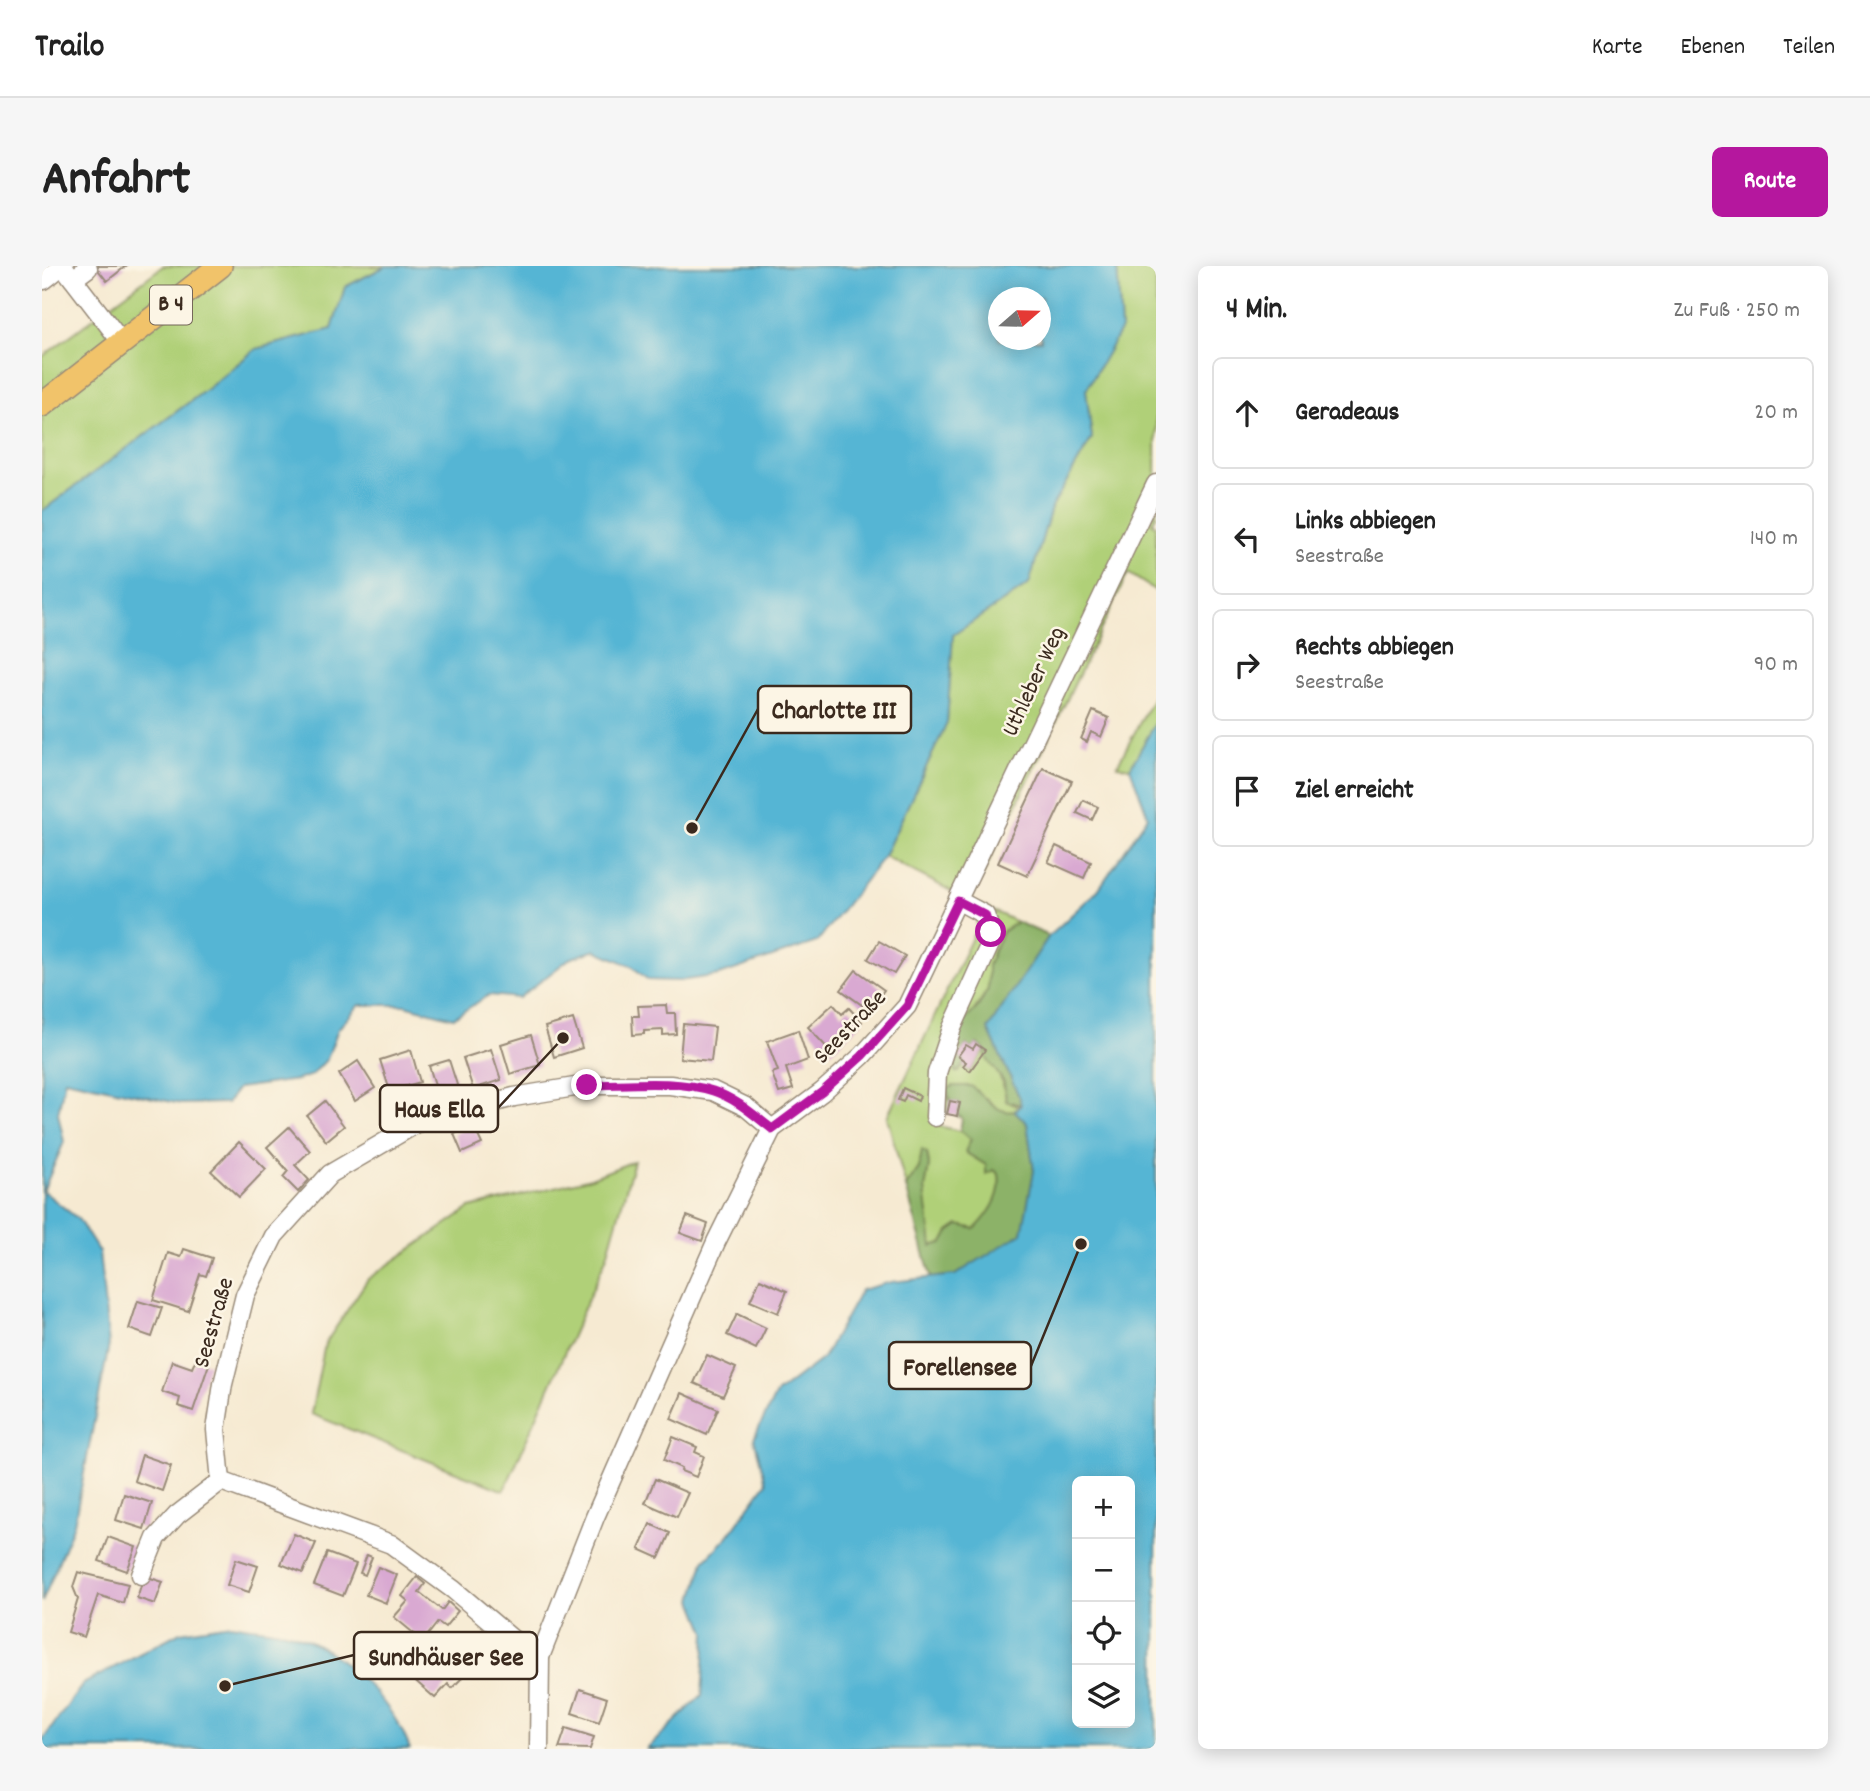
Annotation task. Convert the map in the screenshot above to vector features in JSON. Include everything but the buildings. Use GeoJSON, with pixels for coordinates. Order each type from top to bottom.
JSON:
{"type":"FeatureCollection","features":[{"type":"Feature","properties":{"kind":"main road","name":"B 4"},"geometry":{"type":"LineString","coordinates":[[42,405],[220,266]]}},
{"type":"Feature","properties":{"kind":"street"},"geometry":{"type":"LineString","coordinates":[[43,280],[66,270],[88,267]]}},
{"type":"Feature","properties":{"kind":"street"},"geometry":{"type":"LineString","coordinates":[[66,270],[123,344]]}},
{"type":"Feature","properties":{"kind":"street","name":"Uthleber Weg"},"geometry":{"type":"LineString","coordinates":[[958,901],[1156,484]]}},
{"type":"Feature","properties":{"kind":"street"},"geometry":{"type":"LineString","coordinates":[[935,1117],[937,1073],[953,1028],[990,944],[991,932],[985,915],[958,901]]}},
{"type":"Feature","properties":{"kind":"street","name":"Seestraße"},"geometry":{"type":"LineString","coordinates":[[539,1749],[540,1657],[595,1517],[716,1242],[772,1129],[822,1092],[862,1056],[907,1006],[958,901]]}},
{"type":"Feature","properties":{"kind":"street","name":"Seestraße"},"geometry":{"type":"LineString","coordinates":[[221,1480],[216,1430],[223,1384],[245,1295],[274,1236],[330,1174],[419,1122],[514,1097],[587,1085],[670,1085],[713,1091],[746,1107],[772,1129]]}},
{"type":"Feature","properties":{"kind":"street"},"geometry":{"type":"LineString","coordinates":[[141,1575],[156,1538],[177,1515],[221,1480],[391,1544],[454,1590],[512,1639],[540,1657]]}},
{"type":"Feature","properties":{"kind":"green space"},"geometry":{"type":"Polygon","coordinates":[[[163,266],[386,266],[345,287],[332,329],[256,349],[207,389],[42,511],[42,357],[163,266]]]}},
{"type":"Feature","properties":{"kind":"green space"},"geometry":{"type":"Polygon","coordinates":[[[1117,266],[1156,266],[1156,516],[1152,523],[1156,525],[1156,591],[1128,573],[970,901],[884,856],[947,723],[953,635],[1029,584],[1051,508],[1092,438],[1086,390],[1121,328],[1117,266]]]}},
{"type":"Feature","properties":{"kind":"green space"},"geometry":{"type":"Polygon","coordinates":[[[1156,692],[1156,722],[1130,768],[1117,766],[1156,692]]]}},
{"type":"Feature","properties":{"kind":"green space"},"geometry":{"type":"Polygon","coordinates":[[[980,905],[1017,922],[1002,932],[993,951],[988,989],[959,1034],[948,1059],[959,1072],[963,1066],[970,1071],[985,1050],[1001,1080],[1006,1101],[1019,1107],[1005,1112],[986,1098],[947,1097],[950,1101],[947,1114],[942,1113],[939,1126],[960,1131],[971,1139],[965,1152],[986,1165],[986,1174],[994,1170],[999,1174],[1000,1182],[990,1211],[975,1229],[959,1225],[949,1232],[943,1243],[931,1246],[925,1189],[929,1165],[927,1153],[922,1151],[919,1168],[906,1187],[887,1117],[977,927],[976,914],[980,905]]]}},
{"type":"Feature","properties":{"kind":"green space"},"geometry":{"type":"Polygon","coordinates":[[[1017,922],[1049,936],[988,1029],[1021,1105],[1006,1101],[1004,1082],[987,1059],[985,1050],[977,1044],[973,1049],[966,1045],[959,1056],[966,1062],[958,1072],[955,1072],[955,1067],[948,1059],[964,1021],[978,1007],[988,989],[988,965],[1002,932],[1017,922]]]}},
{"type":"Feature","properties":{"kind":"green space"},"geometry":{"type":"Polygon","coordinates":[[[953,1086],[971,1086],[997,1108],[1015,1111],[1027,1123],[1034,1171],[1022,1234],[955,1275],[931,1278],[906,1187],[919,1168],[922,1150],[927,1153],[929,1165],[925,1189],[932,1246],[943,1243],[949,1232],[959,1225],[975,1229],[990,1211],[1000,1182],[999,1174],[994,1170],[986,1174],[986,1165],[965,1152],[971,1139],[960,1131],[962,1118],[957,1116],[960,1103],[950,1101],[947,1089],[953,1086]]]}},
{"type":"Feature","properties":{"kind":"green space"},"geometry":{"type":"Polygon","coordinates":[[[634,1161],[607,1256],[504,1491],[311,1414],[325,1344],[368,1279],[470,1208],[591,1178],[634,1161]]]}},
{"type":"Feature","properties":{"kind":"water"},"geometry":{"type":"Polygon","coordinates":[[[386,266],[1117,266],[1121,329],[1086,390],[1092,438],[1051,508],[1029,584],[953,635],[947,723],[884,856],[817,942],[719,975],[679,981],[648,980],[632,966],[595,950],[569,959],[519,998],[489,995],[453,1018],[405,1005],[359,1005],[338,1029],[327,1059],[312,1075],[297,1080],[238,1088],[227,1103],[181,1104],[65,1079],[58,1113],[64,1142],[43,1191],[78,1219],[99,1252],[109,1345],[74,1524],[42,1602],[42,511],[207,389],[256,349],[332,329],[345,287],[386,266]]]}},
{"type":"Feature","properties":{"kind":"water"},"geometry":{"type":"Polygon","coordinates":[[[1156,722],[1156,1749],[647,1749],[702,1695],[706,1632],[693,1600],[704,1561],[728,1536],[766,1483],[754,1438],[776,1394],[823,1358],[861,1290],[891,1282],[955,1275],[1022,1233],[1034,1171],[1027,1123],[1015,1111],[1021,1105],[1019,1096],[988,1029],[1049,936],[1098,890],[1148,816],[1130,768],[1156,722]]]}},
{"type":"Feature","properties":{"kind":"water"},"geometry":{"type":"Polygon","coordinates":[[[231,1624],[295,1635],[330,1653],[364,1680],[379,1696],[402,1731],[410,1749],[42,1749],[42,1741],[83,1684],[180,1632],[231,1624]]]}},
{"type":"Feature","properties":{"kind":"place","name":"Charlotte III"},"geometry":{"type":"Point","coordinates":[692,828]}},
{"type":"Feature","properties":{"kind":"place","name":"Haus Ella"},"geometry":{"type":"Point","coordinates":[563,1038]}},
{"type":"Feature","properties":{"kind":"place","name":"Forellensee"},"geometry":{"type":"Point","coordinates":[1081,1244]}},
{"type":"Feature","properties":{"kind":"place","name":"Sundhäuser See"},"geometry":{"type":"Point","coordinates":[225,1686]}},
{"type":"Feature","properties":{"kind":"route"},"geometry":{"type":"LineString","coordinates":[[587,1085],[670,1085],[713,1091],[746,1107],[772,1129],[822,1092],[862,1056],[907,1006],[958,901],[985,915],[991,932]]}}]}
